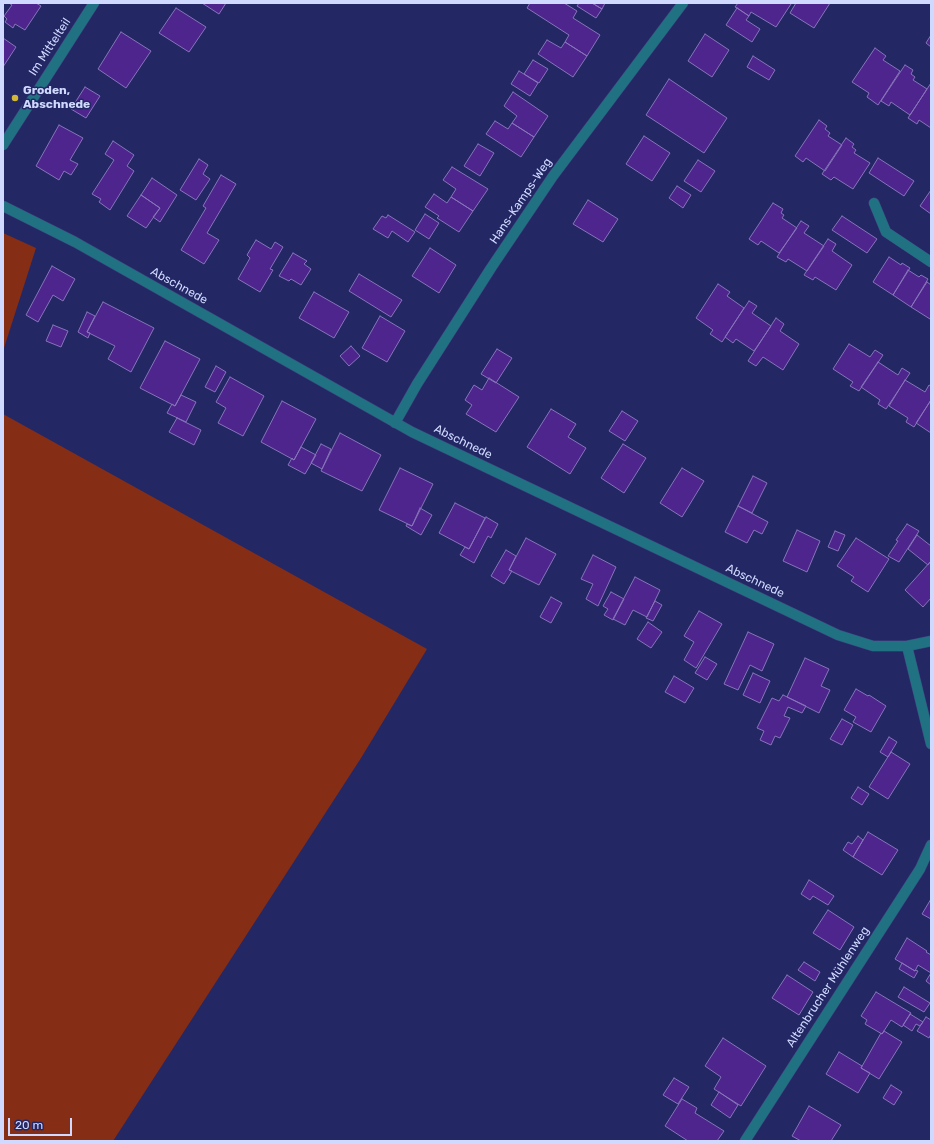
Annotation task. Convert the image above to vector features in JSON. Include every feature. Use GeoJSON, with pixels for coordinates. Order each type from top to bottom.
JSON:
{"type":"FeatureCollection","features":[{"type":"Feature","properties":{"kind":"street","name":"Im Mittelteil"},"geometry":{"type":"LineString","coordinates":[[3,145],[94,3]]}},
{"type":"Feature","properties":{"kind":"street","name":"Hans-Kamps-Weg"},"geometry":{"type":"LineString","coordinates":[[395,423],[491,268],[553,176],[683,3]]}},
{"type":"Feature","properties":{"kind":"street"},"geometry":{"type":"LineString","coordinates":[[874,203],[886,232],[931,262]]}},
{"type":"Feature","properties":{"kind":"street","name":"Abschnede"},"geometry":{"type":"LineString","coordinates":[[3,206],[75,242],[395,423],[522,485],[838,634],[873,646],[907,646],[931,641]]}},
{"type":"Feature","properties":{"kind":"street"},"geometry":{"type":"LineString","coordinates":[[907,646],[931,744]]}},
{"type":"Feature","properties":{"kind":"street","name":"Altenbrucher Mühlenweg"},"geometry":{"type":"LineString","coordinates":[[745,1141],[920,868],[931,846]]}},
{"type":"Feature","properties":{"kind":"shaded area"},"geometry":{"type":"Polygon","coordinates":[[[3,233],[36,248],[3,351],[3,233]]]}},
{"type":"Feature","properties":{"kind":"shaded area"},"geometry":{"type":"Polygon","coordinates":[[[3,414],[427,649],[361,758],[113,1141],[3,1141],[3,414]]]}},
{"type":"Feature","properties":{"kind":"building"},"geometry":{"type":"Polygon","coordinates":[[[9,3],[36,3],[41,6],[25,30],[15,24],[13,28],[5,22],[7,19],[4,16],[12,5],[9,3]]]}},
{"type":"Feature","properties":{"kind":"building"},"geometry":{"type":"Polygon","coordinates":[[[202,3],[226,3],[219,14],[202,3]]]}},
{"type":"Feature","properties":{"kind":"building"},"geometry":{"type":"Polygon","coordinates":[[[530,3],[564,3],[577,11],[573,18],[600,35],[587,56],[565,42],[569,35],[527,8],[530,3]]]}},
{"type":"Feature","properties":{"kind":"building"},"geometry":{"type":"Polygon","coordinates":[[[579,3],[592,3],[602,9],[596,18],[577,6],[579,3]]]}},
{"type":"Feature","properties":{"kind":"building"},"geometry":{"type":"Polygon","coordinates":[[[592,3],[605,3],[602,9],[592,3]]]}},
{"type":"Feature","properties":{"kind":"building"},"geometry":{"type":"Polygon","coordinates":[[[738,3],[791,4],[776,27],[751,12],[749,16],[735,7],[738,3]]]}},
{"type":"Feature","properties":{"kind":"building"},"geometry":{"type":"Polygon","coordinates":[[[796,3],[830,3],[814,28],[790,13],[796,3]]]}},
{"type":"Feature","properties":{"kind":"building"},"geometry":{"type":"Polygon","coordinates":[[[176,8],[206,27],[189,52],[159,33],[176,8]]]}},
{"type":"Feature","properties":{"kind":"building"},"geometry":{"type":"Polygon","coordinates":[[[737,8],[749,16],[746,20],[760,29],[752,42],[726,25],[737,8]]]}},
{"type":"Feature","properties":{"kind":"building"},"geometry":{"type":"Polygon","coordinates":[[[121,32],[151,51],[126,88],[98,69],[121,32]]]}},
{"type":"Feature","properties":{"kind":"building"},"geometry":{"type":"Polygon","coordinates":[[[705,34],[729,50],[712,77],[688,61],[705,34]]]}},
{"type":"Feature","properties":{"kind":"building"},"geometry":{"type":"Polygon","coordinates":[[[931,35],[931,47],[926,43],[931,35]]]}},
{"type":"Feature","properties":{"kind":"building"},"geometry":{"type":"Polygon","coordinates":[[[3,38],[16,47],[3,67],[3,38]]]}},
{"type":"Feature","properties":{"kind":"building"},"geometry":{"type":"Polygon","coordinates":[[[547,40],[561,48],[565,42],[587,56],[573,77],[538,54],[547,40]]]}},
{"type":"Feature","properties":{"kind":"building"},"geometry":{"type":"Polygon","coordinates":[[[875,48],[886,56],[883,60],[900,71],[878,105],[867,97],[869,93],[852,82],[875,48]]]}},
{"type":"Feature","properties":{"kind":"building"},"geometry":{"type":"Polygon","coordinates":[[[753,56],[775,70],[769,80],[747,67],[753,56]]]}},
{"type":"Feature","properties":{"kind":"building"},"geometry":{"type":"Polygon","coordinates":[[[533,60],[548,69],[539,83],[524,74],[533,60]]]}},
{"type":"Feature","properties":{"kind":"building"},"geometry":{"type":"Polygon","coordinates":[[[905,65],[913,70],[911,74],[915,77],[913,80],[927,89],[910,115],[891,102],[889,106],[881,101],[905,65]]]}},
{"type":"Feature","properties":{"kind":"building"},"geometry":{"type":"Polygon","coordinates":[[[519,71],[538,83],[530,96],[511,84],[519,71]]]}},
{"type":"Feature","properties":{"kind":"building"},"geometry":{"type":"Polygon","coordinates":[[[669,79],[727,118],[704,153],[646,115],[669,79]]]}},
{"type":"Feature","properties":{"kind":"building"},"geometry":{"type":"Polygon","coordinates":[[[931,83],[931,128],[919,120],[917,124],[908,118],[931,83]]]}},
{"type":"Feature","properties":{"kind":"building"},"geometry":{"type":"Polygon","coordinates":[[[85,87],[100,96],[86,118],[71,109],[85,87]]]}},
{"type":"Feature","properties":{"kind":"building"},"geometry":{"type":"Polygon","coordinates":[[[513,92],[548,116],[534,137],[512,123],[517,116],[504,106],[513,92]]]}},
{"type":"Feature","properties":{"kind":"building"},"geometry":{"type":"Polygon","coordinates":[[[819,120],[827,126],[825,129],[830,133],[828,136],[842,145],[825,171],[806,158],[803,162],[795,156],[819,120]]]}},
{"type":"Feature","properties":{"kind":"building"},"geometry":{"type":"Polygon","coordinates":[[[495,121],[508,129],[512,123],[534,137],[521,157],[486,134],[495,121]]]}},
{"type":"Feature","properties":{"kind":"building"},"geometry":{"type":"Polygon","coordinates":[[[59,125],[83,138],[70,160],[78,164],[71,175],[64,171],[59,180],[36,166],[59,125]]]}},
{"type":"Feature","properties":{"kind":"building"},"geometry":{"type":"Polygon","coordinates":[[[644,136],[670,153],[652,181],[626,164],[644,136]]]}},
{"type":"Feature","properties":{"kind":"building"},"geometry":{"type":"Polygon","coordinates":[[[846,138],[854,144],[852,147],[856,150],[854,153],[870,163],[853,189],[834,177],[831,180],[822,174],[846,138]]]}},
{"type":"Feature","properties":{"kind":"building"},"geometry":{"type":"Polygon","coordinates":[[[113,141],[134,155],[127,166],[134,171],[110,210],[99,202],[101,199],[92,194],[114,160],[105,154],[113,141]]]}},
{"type":"Feature","properties":{"kind":"building"},"geometry":{"type":"Polygon","coordinates":[[[478,144],[494,153],[480,176],[464,166],[478,144]]]}},
{"type":"Feature","properties":{"kind":"building"},"geometry":{"type":"Polygon","coordinates":[[[878,158],[914,181],[904,196],[869,173],[878,158]]]}},
{"type":"Feature","properties":{"kind":"building"},"geometry":{"type":"Polygon","coordinates":[[[199,159],[208,165],[203,174],[210,179],[196,200],[180,190],[199,159]]]}},
{"type":"Feature","properties":{"kind":"building"},"geometry":{"type":"Polygon","coordinates":[[[698,160],[715,171],[701,192],[684,181],[698,160]]]}},
{"type":"Feature","properties":{"kind":"building"},"geometry":{"type":"Polygon","coordinates":[[[452,167],[488,189],[473,211],[451,197],[456,189],[443,180],[452,167]]]}},
{"type":"Feature","properties":{"kind":"building"},"geometry":{"type":"Polygon","coordinates":[[[221,175],[236,184],[207,233],[219,240],[204,264],[181,250],[206,208],[203,206],[221,175]]]}},
{"type":"Feature","properties":{"kind":"building"},"geometry":{"type":"Polygon","coordinates":[[[152,178],[177,195],[160,222],[153,217],[160,208],[141,195],[152,178]]]}},
{"type":"Feature","properties":{"kind":"building"},"geometry":{"type":"Polygon","coordinates":[[[677,186],[691,195],[683,208],[669,198],[677,186]]]}},
{"type":"Feature","properties":{"kind":"building"},"geometry":{"type":"Polygon","coordinates":[[[931,190],[931,214],[920,206],[931,190]]]}},
{"type":"Feature","properties":{"kind":"building"},"geometry":{"type":"Polygon","coordinates":[[[434,194],[447,203],[451,197],[473,211],[459,232],[437,218],[439,216],[425,207],[434,194]]]}},
{"type":"Feature","properties":{"kind":"building"},"geometry":{"type":"Polygon","coordinates":[[[141,195],[160,208],[146,228],[127,216],[141,195]]]}},
{"type":"Feature","properties":{"kind":"building"},"geometry":{"type":"Polygon","coordinates":[[[588,200],[618,219],[603,242],[573,224],[588,200]]]}},
{"type":"Feature","properties":{"kind":"building"},"geometry":{"type":"Polygon","coordinates":[[[773,203],[783,209],[781,213],[784,215],[782,218],[797,228],[779,253],[761,241],[758,245],[749,239],[773,203]]]}},
{"type":"Feature","properties":{"kind":"building"},"geometry":{"type":"Polygon","coordinates":[[[425,214],[439,223],[429,239],[415,230],[425,214]]]}},
{"type":"Feature","properties":{"kind":"building"},"geometry":{"type":"Polygon","coordinates":[[[388,215],[415,232],[408,242],[392,231],[388,238],[373,229],[382,216],[386,218],[388,215]]]}},
{"type":"Feature","properties":{"kind":"building"},"geometry":{"type":"Polygon","coordinates":[[[842,216],[877,239],[867,253],[832,230],[842,216]]]}},
{"type":"Feature","properties":{"kind":"building"},"geometry":{"type":"Polygon","coordinates":[[[801,221],[809,226],[804,233],[824,246],[807,271],[788,259],[786,262],[777,257],[801,221]]]}},
{"type":"Feature","properties":{"kind":"building"},"geometry":{"type":"Polygon","coordinates":[[[828,239],[836,244],[832,251],[852,265],[836,290],[815,277],[813,280],[804,275],[828,239]]]}},
{"type":"Feature","properties":{"kind":"building"},"geometry":{"type":"Polygon","coordinates":[[[256,240],[271,249],[275,242],[283,247],[270,269],[273,270],[260,292],[238,279],[250,258],[247,255],[256,240]]]}},
{"type":"Feature","properties":{"kind":"building"},"geometry":{"type":"Polygon","coordinates":[[[430,248],[456,265],[439,293],[412,276],[430,248]]]}},
{"type":"Feature","properties":{"kind":"building"},"geometry":{"type":"Polygon","coordinates":[[[293,253],[307,261],[304,264],[311,269],[301,285],[291,279],[289,281],[279,276],[293,253]]]}},
{"type":"Feature","properties":{"kind":"building"},"geometry":{"type":"Polygon","coordinates":[[[889,257],[901,265],[902,263],[910,268],[893,295],[873,282],[889,257]]]}},
{"type":"Feature","properties":{"kind":"building"},"geometry":{"type":"Polygon","coordinates":[[[52,266],[75,279],[63,301],[53,295],[38,322],[26,315],[52,266]]]}},
{"type":"Feature","properties":{"kind":"building"},"geometry":{"type":"Polygon","coordinates":[[[908,270],[919,277],[921,275],[928,279],[911,307],[893,295],[908,270]]]}},
{"type":"Feature","properties":{"kind":"building"},"geometry":{"type":"Polygon","coordinates":[[[359,274],[402,300],[391,317],[349,291],[359,274]]]}},
{"type":"Feature","properties":{"kind":"building"},"geometry":{"type":"Polygon","coordinates":[[[927,282],[931,285],[930,319],[911,307],[927,282]]]}},
{"type":"Feature","properties":{"kind":"building"},"geometry":{"type":"Polygon","coordinates":[[[718,284],[730,292],[727,296],[744,308],[722,342],[710,334],[713,330],[696,318],[718,284]]]}},
{"type":"Feature","properties":{"kind":"building"},"geometry":{"type":"Polygon","coordinates":[[[314,292],[349,312],[334,338],[299,318],[314,292]]]}},
{"type":"Feature","properties":{"kind":"building"},"geometry":{"type":"Polygon","coordinates":[[[749,301],[757,306],[752,313],[771,326],[754,351],[736,339],[733,343],[725,337],[749,301]]]}},
{"type":"Feature","properties":{"kind":"building"},"geometry":{"type":"Polygon","coordinates":[[[103,302],[154,328],[131,372],[108,359],[115,346],[87,332],[103,302]]]}},
{"type":"Feature","properties":{"kind":"building"},"geometry":{"type":"Polygon","coordinates":[[[87,312],[95,316],[87,332],[90,333],[88,338],[78,332],[87,312]]]}},
{"type":"Feature","properties":{"kind":"building"},"geometry":{"type":"Polygon","coordinates":[[[380,316],[405,331],[387,362],[362,348],[380,316]]]}},
{"type":"Feature","properties":{"kind":"building"},"geometry":{"type":"Polygon","coordinates":[[[776,318],[784,324],[780,331],[799,344],[783,370],[763,357],[756,366],[748,361],[776,318]]]}},
{"type":"Feature","properties":{"kind":"building"},"geometry":{"type":"Polygon","coordinates":[[[53,325],[68,331],[61,347],[46,341],[53,325]]]}},
{"type":"Feature","properties":{"kind":"building"},"geometry":{"type":"Polygon","coordinates":[[[165,341],[200,359],[175,406],[140,388],[165,341]]]}},
{"type":"Feature","properties":{"kind":"building"},"geometry":{"type":"Polygon","coordinates":[[[849,344],[870,357],[875,350],[883,355],[859,391],[850,386],[853,382],[833,369],[849,344]]]}},
{"type":"Feature","properties":{"kind":"building"},"geometry":{"type":"Polygon","coordinates":[[[351,346],[360,356],[349,366],[340,356],[351,346]]]}},
{"type":"Feature","properties":{"kind":"building"},"geometry":{"type":"Polygon","coordinates":[[[497,349],[512,358],[496,383],[481,374],[497,349]]]}},
{"type":"Feature","properties":{"kind":"building"},"geometry":{"type":"Polygon","coordinates":[[[878,362],[898,375],[902,368],[910,373],[886,409],[878,404],[880,400],[861,387],[878,362]]]}},
{"type":"Feature","properties":{"kind":"building"},"geometry":{"type":"Polygon","coordinates":[[[216,366],[226,372],[215,392],[205,387],[216,366]]]}},
{"type":"Feature","properties":{"kind":"building"},"geometry":{"type":"Polygon","coordinates":[[[230,377],[264,396],[243,436],[218,423],[226,408],[216,402],[230,377]]]}},
{"type":"Feature","properties":{"kind":"building"},"geometry":{"type":"Polygon","coordinates":[[[489,378],[519,397],[496,432],[466,414],[472,405],[465,400],[474,385],[482,390],[489,378]]]}},
{"type":"Feature","properties":{"kind":"building"},"geometry":{"type":"Polygon","coordinates":[[[905,380],[925,392],[929,385],[931,386],[931,400],[914,427],[906,422],[908,418],[889,406],[905,380]]]}},
{"type":"Feature","properties":{"kind":"building"},"geometry":{"type":"Polygon","coordinates":[[[181,395],[196,402],[186,422],[167,413],[172,404],[175,406],[181,395]]]}},
{"type":"Feature","properties":{"kind":"building"},"geometry":{"type":"Polygon","coordinates":[[[931,400],[931,433],[916,423],[931,400]]]}},
{"type":"Feature","properties":{"kind":"building"},"geometry":{"type":"Polygon","coordinates":[[[282,401],[316,419],[294,460],[261,442],[282,401]]]}},
{"type":"Feature","properties":{"kind":"building"},"geometry":{"type":"Polygon","coordinates":[[[551,409],[576,424],[568,437],[586,448],[570,474],[527,447],[551,409]]]}},
{"type":"Feature","properties":{"kind":"building"},"geometry":{"type":"Polygon","coordinates":[[[622,411],[638,421],[625,441],[609,431],[622,411]]]}},
{"type":"Feature","properties":{"kind":"building"},"geometry":{"type":"Polygon","coordinates":[[[177,418],[201,430],[194,445],[169,432],[177,418]]]}},
{"type":"Feature","properties":{"kind":"building"},"geometry":{"type":"Polygon","coordinates":[[[340,433],[381,455],[362,491],[321,471],[340,433]]]}},
{"type":"Feature","properties":{"kind":"building"},"geometry":{"type":"Polygon","coordinates":[[[321,444],[331,449],[322,469],[311,463],[321,444]]]}},
{"type":"Feature","properties":{"kind":"building"},"geometry":{"type":"Polygon","coordinates":[[[623,444],[646,458],[624,493],[601,478],[623,444]]]}},
{"type":"Feature","properties":{"kind":"building"},"geometry":{"type":"Polygon","coordinates":[[[301,447],[316,455],[305,474],[288,465],[292,458],[294,460],[301,447]]]}},
{"type":"Feature","properties":{"kind":"building"},"geometry":{"type":"Polygon","coordinates":[[[400,468],[433,484],[412,526],[379,510],[400,468]]]}},
{"type":"Feature","properties":{"kind":"building"},"geometry":{"type":"Polygon","coordinates":[[[682,468],[704,481],[682,517],[660,503],[682,468]]]}},
{"type":"Feature","properties":{"kind":"building"},"geometry":{"type":"Polygon","coordinates":[[[753,476],[767,483],[752,513],[738,506],[753,476]]]}},
{"type":"Feature","properties":{"kind":"building"},"geometry":{"type":"Polygon","coordinates":[[[455,503],[485,518],[469,549],[439,533],[455,503]]]}},
{"type":"Feature","properties":{"kind":"building"},"geometry":{"type":"Polygon","coordinates":[[[738,506],[768,522],[762,534],[754,530],[747,543],[725,532],[738,506]]]}},
{"type":"Feature","properties":{"kind":"building"},"geometry":{"type":"Polygon","coordinates":[[[420,508],[432,515],[421,535],[406,526],[407,524],[412,526],[420,508]]]}},
{"type":"Feature","properties":{"kind":"building"},"geometry":{"type":"Polygon","coordinates":[[[486,517],[498,524],[491,538],[488,536],[474,563],[460,555],[465,547],[469,549],[486,517]]]}},
{"type":"Feature","properties":{"kind":"building"},"geometry":{"type":"Polygon","coordinates":[[[907,524],[919,531],[899,562],[888,556],[898,541],[896,540],[907,524]]]}},
{"type":"Feature","properties":{"kind":"building"},"geometry":{"type":"Polygon","coordinates":[[[797,530],[820,541],[807,572],[783,561],[797,530]]]}},
{"type":"Feature","properties":{"kind":"building"},"geometry":{"type":"Polygon","coordinates":[[[835,531],[845,535],[838,551],[828,547],[835,531]]]}},
{"type":"Feature","properties":{"kind":"building"},"geometry":{"type":"Polygon","coordinates":[[[917,535],[931,546],[931,561],[928,565],[908,549],[917,535]]]}},
{"type":"Feature","properties":{"kind":"building"},"geometry":{"type":"Polygon","coordinates":[[[526,538],[556,554],[539,585],[509,570],[526,538]]]}},
{"type":"Feature","properties":{"kind":"building"},"geometry":{"type":"Polygon","coordinates":[[[856,538],[889,559],[868,592],[851,581],[854,577],[837,566],[856,538]]]}},
{"type":"Feature","properties":{"kind":"building"},"geometry":{"type":"Polygon","coordinates":[[[506,550],[516,556],[509,570],[512,571],[504,584],[491,576],[506,550]]]}},
{"type":"Feature","properties":{"kind":"building"},"geometry":{"type":"Polygon","coordinates":[[[593,555],[616,567],[598,606],[586,599],[593,584],[581,579],[593,555]]]}},
{"type":"Feature","properties":{"kind":"building"},"geometry":{"type":"Polygon","coordinates":[[[931,561],[931,598],[923,607],[905,590],[931,561]]]}},
{"type":"Feature","properties":{"kind":"building"},"geometry":{"type":"Polygon","coordinates":[[[635,577],[660,590],[647,617],[633,610],[625,625],[613,619],[635,577]]]}},
{"type":"Feature","properties":{"kind":"building"},"geometry":{"type":"Polygon","coordinates":[[[611,592],[624,599],[613,620],[604,615],[608,609],[603,606],[611,592]]]}},
{"type":"Feature","properties":{"kind":"building"},"geometry":{"type":"Polygon","coordinates":[[[551,597],[562,603],[551,623],[540,617],[551,597]]]}},
{"type":"Feature","properties":{"kind":"building"},"geometry":{"type":"Polygon","coordinates":[[[655,601],[662,605],[653,621],[646,618],[655,601]]]}},
{"type":"Feature","properties":{"kind":"building"},"geometry":{"type":"Polygon","coordinates":[[[699,611],[722,624],[696,668],[684,660],[694,642],[684,636],[699,611]]]}},
{"type":"Feature","properties":{"kind":"building"},"geometry":{"type":"Polygon","coordinates":[[[648,622],[662,632],[651,648],[637,639],[648,622]]]}},
{"type":"Feature","properties":{"kind":"building"},"geometry":{"type":"Polygon","coordinates":[[[748,632],[774,644],[762,671],[750,665],[738,690],[724,684],[748,632]]]}},
{"type":"Feature","properties":{"kind":"building"},"geometry":{"type":"Polygon","coordinates":[[[705,657],[717,664],[707,680],[695,673],[705,657]]]}},
{"type":"Feature","properties":{"kind":"building"},"geometry":{"type":"Polygon","coordinates":[[[805,658],[829,669],[821,686],[830,690],[819,713],[787,697],[805,658]]]}},
{"type":"Feature","properties":{"kind":"building"},"geometry":{"type":"Polygon","coordinates":[[[753,673],[770,681],[760,703],[743,695],[753,673]]]}},
{"type":"Feature","properties":{"kind":"building"},"geometry":{"type":"Polygon","coordinates":[[[674,676],[694,688],[685,703],[665,692],[674,676]]]}},
{"type":"Feature","properties":{"kind":"building"},"geometry":{"type":"Polygon","coordinates":[[[856,689],[886,706],[871,732],[853,722],[856,717],[844,710],[856,689]]]}},
{"type":"Feature","properties":{"kind":"building"},"geometry":{"type":"Polygon","coordinates":[[[783,695],[806,706],[802,713],[788,707],[784,716],[790,718],[780,738],[775,736],[771,745],[760,740],[764,731],[757,728],[772,698],[779,701],[783,695]]]}},
{"type":"Feature","properties":{"kind":"building"},"geometry":{"type":"Polygon","coordinates":[[[842,719],[853,725],[842,745],[830,739],[842,719]]]}},
{"type":"Feature","properties":{"kind":"building"},"geometry":{"type":"Polygon","coordinates":[[[889,737],[897,742],[888,757],[880,752],[889,737]]]}},
{"type":"Feature","properties":{"kind":"building"},"geometry":{"type":"Polygon","coordinates":[[[891,752],[910,764],[888,799],[869,787],[891,752]]]}},
{"type":"Feature","properties":{"kind":"building"},"geometry":{"type":"Polygon","coordinates":[[[858,787],[869,794],[862,805],[851,798],[858,787]]]}},
{"type":"Feature","properties":{"kind":"building"},"geometry":{"type":"Polygon","coordinates":[[[868,832],[898,850],[882,875],[853,857],[868,832]]]}},
{"type":"Feature","properties":{"kind":"building"},"geometry":{"type":"Polygon","coordinates":[[[858,836],[863,840],[853,857],[843,850],[848,842],[852,844],[858,836]]]}},
{"type":"Feature","properties":{"kind":"building"},"geometry":{"type":"Polygon","coordinates":[[[809,880],[834,896],[828,905],[813,896],[810,900],[801,894],[809,880]]]}},
{"type":"Feature","properties":{"kind":"building"},"geometry":{"type":"Polygon","coordinates":[[[931,899],[931,919],[922,914],[931,899]]]}},
{"type":"Feature","properties":{"kind":"building"},"geometry":{"type":"Polygon","coordinates":[[[828,910],[854,927],[840,950],[813,933],[828,910]]]}},
{"type":"Feature","properties":{"kind":"building"},"geometry":{"type":"Polygon","coordinates":[[[907,938],[931,955],[931,973],[918,965],[915,971],[895,959],[907,938]]]}},
{"type":"Feature","properties":{"kind":"building"},"geometry":{"type":"Polygon","coordinates":[[[804,962],[820,972],[815,981],[798,970],[804,962]]]}},
{"type":"Feature","properties":{"kind":"building"},"geometry":{"type":"Polygon","coordinates":[[[902,963],[915,971],[918,971],[914,978],[899,969],[902,963]]]}},
{"type":"Feature","properties":{"kind":"building"},"geometry":{"type":"Polygon","coordinates":[[[931,973],[931,985],[926,981],[931,973]]]}},
{"type":"Feature","properties":{"kind":"building"},"geometry":{"type":"Polygon","coordinates":[[[787,975],[813,992],[799,1015],[772,998],[787,975]]]}},
{"type":"Feature","properties":{"kind":"building"},"geometry":{"type":"Polygon","coordinates":[[[904,987],[930,1003],[924,1012],[898,997],[904,987]]]}},
{"type":"Feature","properties":{"kind":"building"},"geometry":{"type":"Polygon","coordinates":[[[876,992],[911,1013],[902,1027],[891,1020],[882,1034],[865,1024],[867,1020],[861,1016],[876,992]]]}},
{"type":"Feature","properties":{"kind":"building"},"geometry":{"type":"Polygon","coordinates":[[[910,1014],[923,1022],[920,1026],[916,1024],[912,1031],[903,1025],[910,1014]]]}},
{"type":"Feature","properties":{"kind":"building"},"geometry":{"type":"Polygon","coordinates":[[[926,1017],[931,1020],[931,1034],[929,1038],[917,1031],[926,1017]]]}},
{"type":"Feature","properties":{"kind":"building"},"geometry":{"type":"Polygon","coordinates":[[[884,1031],[902,1042],[879,1079],[861,1068],[881,1033],[882,1034],[884,1031]]]}},
{"type":"Feature","properties":{"kind":"building"},"geometry":{"type":"Polygon","coordinates":[[[723,1038],[766,1066],[741,1106],[714,1089],[721,1077],[705,1066],[723,1038]]]}},
{"type":"Feature","properties":{"kind":"building"},"geometry":{"type":"Polygon","coordinates":[[[839,1052],[862,1066],[861,1068],[870,1073],[858,1093],[826,1074],[839,1052]]]}},
{"type":"Feature","properties":{"kind":"building"},"geometry":{"type":"Polygon","coordinates":[[[674,1078],[689,1087],[678,1104],[663,1095],[674,1078]]]}},
{"type":"Feature","properties":{"kind":"building"},"geometry":{"type":"Polygon","coordinates":[[[891,1085],[902,1092],[894,1105],[883,1098],[891,1085]]]}},
{"type":"Feature","properties":{"kind":"building"},"geometry":{"type":"Polygon","coordinates":[[[719,1092],[738,1105],[730,1118],[711,1105],[719,1092]]]}},
{"type":"Feature","properties":{"kind":"building"},"geometry":{"type":"Polygon","coordinates":[[[682,1099],[697,1108],[695,1113],[724,1131],[717,1141],[688,1141],[665,1126],[682,1099]]]}},
{"type":"Feature","properties":{"kind":"building"},"geometry":{"type":"Polygon","coordinates":[[[809,1106],[841,1125],[831,1141],[801,1141],[792,1136],[809,1106]]]}},
{"type":"Feature","properties":{"kind":"place","name":"Groden, Abschnede"},"geometry":{"type":"Point","coordinates":[15,98]}}]}
